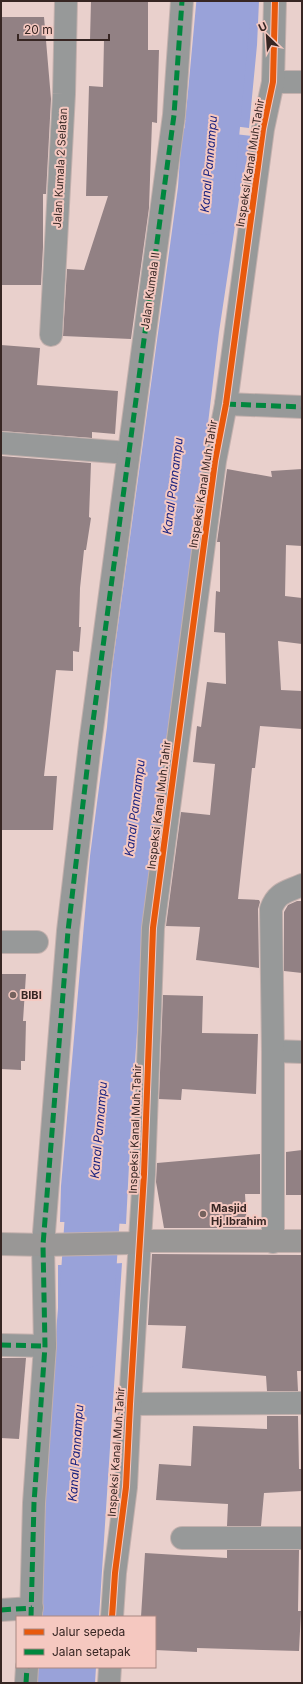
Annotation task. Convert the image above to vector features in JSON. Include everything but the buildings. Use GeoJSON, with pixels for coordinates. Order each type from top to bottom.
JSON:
{"type":"FeatureCollection","features":[{"type":"Feature","properties":{"kind":"street","name":"Jalan Kumala 2 Selatan"},"geometry":{"type":"LineString","coordinates":[[51,335],[64,94],[66,1]]}},
{"type":"Feature","properties":{"kind":"street","name":"Jalan Kumala II"},"geometry":{"type":"LineString","coordinates":[[128,453],[174,115],[182,1]]}},
{"type":"Feature","properties":{"kind":"street","name":"Inspeksi Kanal Muh.Tahir"},"geometry":{"type":"LineString","coordinates":[[112,1616],[115,1573],[126,1487],[135,1242],[144,1174],[153,928],[215,461],[226,404],[263,129],[273,82],[275,1]]}},
{"type":"Feature","properties":{"kind":"street"},"geometry":{"type":"LineString","coordinates":[[273,82],[302,82]]}},
{"type":"Feature","properties":{"kind":"street"},"geometry":{"type":"LineString","coordinates":[[226,404],[302,407]]}},
{"type":"Feature","properties":{"kind":"street"},"geometry":{"type":"LineString","coordinates":[[1,443],[128,453],[90,744],[68,931],[52,1244],[34,1503],[32,1613],[1,1610]]}},
{"type":"Feature","properties":{"kind":"street"},"geometry":{"type":"LineString","coordinates":[[273,1242],[271,909],[274,900],[280,894],[302,884]]}},
{"type":"Feature","properties":{"kind":"street"},"geometry":{"type":"LineString","coordinates":[[1,942],[37,942]]}},
{"type":"Feature","properties":{"kind":"street"},"geometry":{"type":"LineString","coordinates":[[273,1051],[302,1052]]}},
{"type":"Feature","properties":{"kind":"street"},"geometry":{"type":"LineString","coordinates":[[1,1244],[302,1241]]}},
{"type":"Feature","properties":{"kind":"street"},"geometry":{"type":"LineString","coordinates":[[1,1345],[45,1346]]}},
{"type":"Feature","properties":{"kind":"street"},"geometry":{"type":"LineString","coordinates":[[130,1404],[302,1403]]}},
{"type":"Feature","properties":{"kind":"street"},"geometry":{"type":"LineString","coordinates":[[182,1538],[302,1538]]}},
{"type":"Feature","properties":{"kind":"street"},"geometry":{"type":"LineString","coordinates":[[26,1683],[27,1668]]}},
{"type":"Feature","properties":{"kind":"street"},"geometry":{"type":"LineString","coordinates":[[109,1683],[110,1668]]}},
{"type":"Feature","properties":{"kind":"water"},"geometry":{"type":"Polygon","coordinates":[[[198,1],[259,1],[257,45],[249,128],[185,120],[193,63],[198,1]]]}},
{"type":"Feature","properties":{"kind":"water"},"geometry":{"type":"Polygon","coordinates":[[[182,128],[252,136],[241,186],[219,332],[199,498],[164,757],[144,930],[132,1106],[126,1224],[60,1222],[61,1186],[90,856],[107,727],[112,669],[178,187],[182,128]]]}},
{"type":"Feature","properties":{"kind":"water"},"geometry":{"type":"Polygon","coordinates":[[[122,1263],[99,1616],[37,1616],[47,1475],[48,1434],[58,1308],[58,1265],[122,1263]]]}},
{"type":"Feature","properties":{"kind":"water"},"geometry":{"type":"Polygon","coordinates":[[[33,1668],[96,1668],[95,1683],[32,1683],[33,1668]]]}},
{"type":"Feature","properties":{"kind":"pier"},"geometry":{"type":"Polygon","coordinates":[[[58,1222],[128,1224],[126,1226],[60,1224],[58,1222]]]}},
{"type":"Feature","properties":{"kind":"pier"},"geometry":{"type":"Polygon","coordinates":[[[122,1261],[124,1263],[56,1265],[58,1263],[122,1261]]]}},
{"type":"Feature","properties":{"kind":"waterway","name":"Kanal Pannampu"},"geometry":{"type":"LineString","coordinates":[[205,207],[224,1]]}},
{"type":"Feature","properties":{"kind":"waterway","name":"Kanal Pannampu"},"geometry":{"type":"LineString","coordinates":[[84,1341],[97,1147]]}},
{"type":"Feature","properties":{"kind":"marked path"},"geometry":{"type":"LineString","coordinates":[[31,1616],[34,1503],[45,1346],[43,1245],[68,931],[90,744],[174,115],[182,1]]}},
{"type":"Feature","properties":{"kind":"marked path"},"geometry":{"type":"LineString","coordinates":[[226,404],[302,407]]}},
{"type":"Feature","properties":{"kind":"marked path"},"geometry":{"type":"LineString","coordinates":[[1,1345],[45,1346]]}},
{"type":"Feature","properties":{"kind":"marked path"},"geometry":{"type":"LineString","coordinates":[[1,1610],[32,1608]]}},
{"type":"Feature","properties":{"kind":"marked path"},"geometry":{"type":"LineString","coordinates":[[26,1683],[27,1668]]}},
{"type":"Feature","properties":{"kind":"cycle path"},"geometry":{"type":"LineString","coordinates":[[112,1616],[115,1573],[126,1487],[144,1174],[153,928],[215,461],[226,404],[263,129],[273,82],[275,1]]}},
{"type":"Feature","properties":{"kind":"place","name":"BIBI"},"geometry":{"type":"Point","coordinates":[13,995]}},
{"type":"Feature","properties":{"kind":"place","name":"Masjid Hj.Ibrahim"},"geometry":{"type":"Point","coordinates":[203,1214]}}]}
